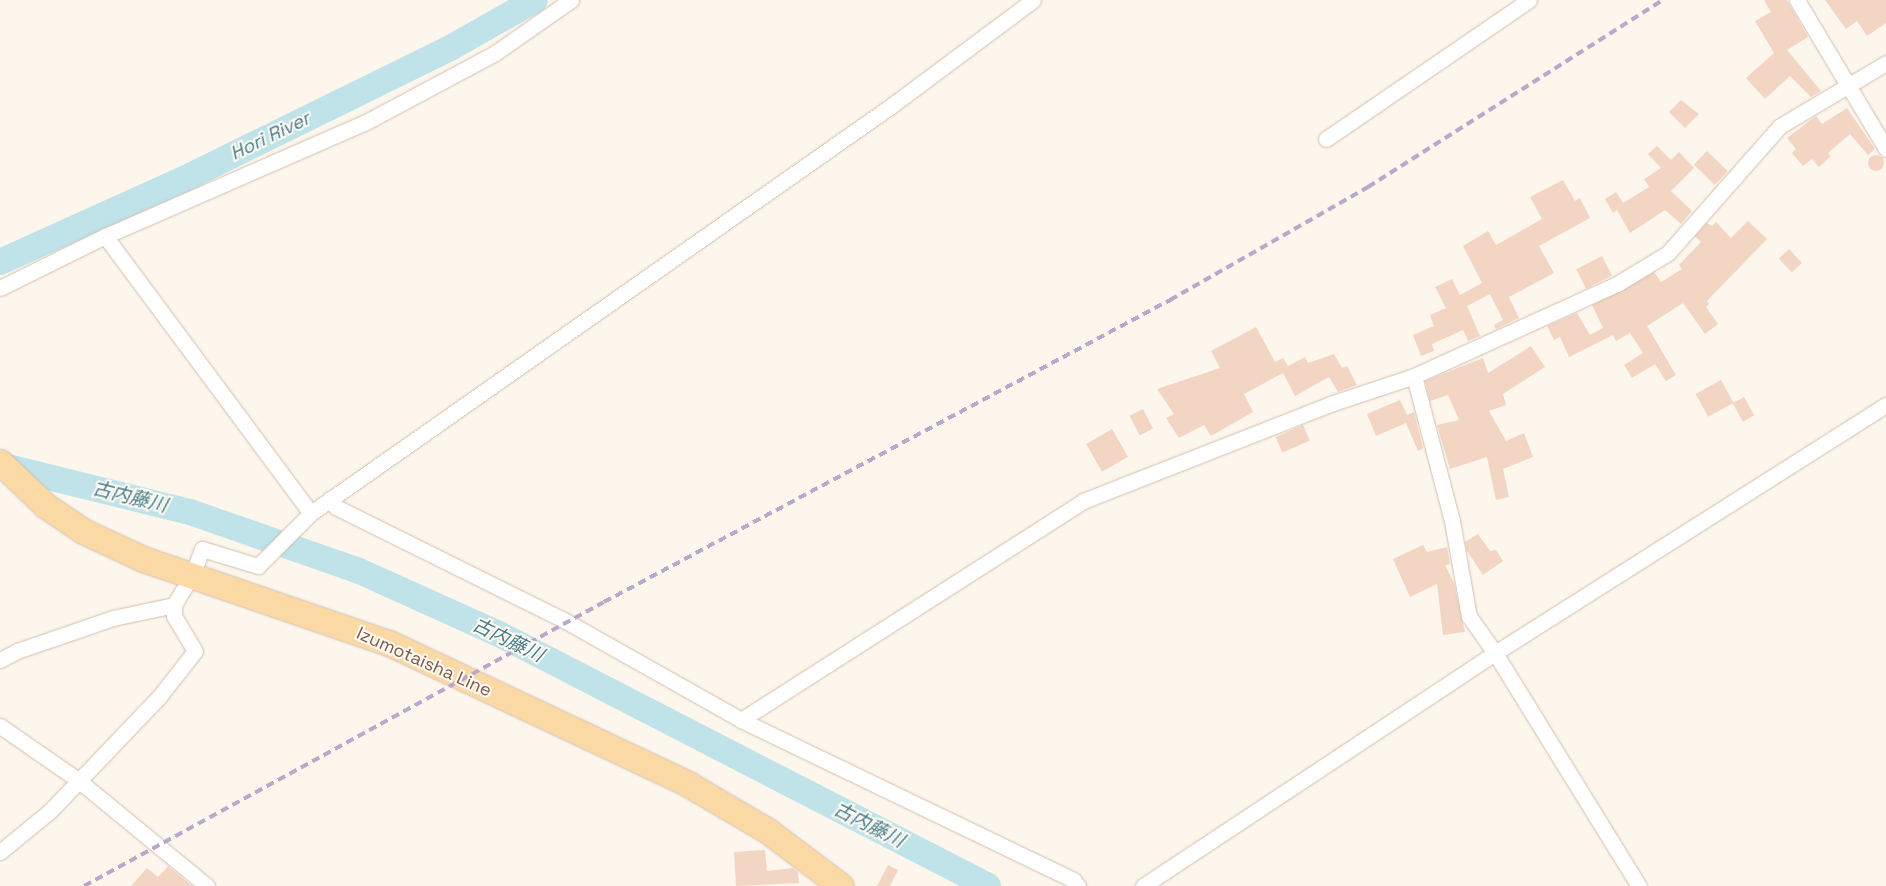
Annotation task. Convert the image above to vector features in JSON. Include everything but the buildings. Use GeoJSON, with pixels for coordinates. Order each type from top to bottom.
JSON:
{"type":"FeatureCollection","features":[{"type":"Feature","properties":{"kind":"main road","name":"Izumotaisha Line"},"geometry":{"type":"LineString","coordinates":[[0,462],[46,506],[83,531],[143,559],[389,643],[688,784],[768,831],[841,886]]}},
{"type":"Feature","properties":{"kind":"street"},"geometry":{"type":"LineString","coordinates":[[0,288],[105,236],[364,122],[495,53],[572,0]]}},
{"type":"Feature","properties":{"kind":"street"},"geometry":{"type":"LineString","coordinates":[[0,852],[50,811],[159,697],[195,651],[174,616],[174,605],[192,575],[202,549],[258,566],[268,558],[297,524],[310,513],[890,106],[1033,0]]}},
{"type":"Feature","properties":{"kind":"street"},"geometry":{"type":"LineString","coordinates":[[1326,139],[1529,0]]}},
{"type":"Feature","properties":{"kind":"street"},"geometry":{"type":"LineString","coordinates":[[1797,0],[1886,149]]}},
{"type":"Feature","properties":{"kind":"street"},"geometry":{"type":"LineString","coordinates":[[741,720],[1083,501],[1333,403],[1414,376],[1554,315],[1668,253],[1780,126],[1886,63]]}},
{"type":"Feature","properties":{"kind":"street"},"geometry":{"type":"LineString","coordinates":[[105,236],[310,513]]}},
{"type":"Feature","properties":{"kind":"street"},"geometry":{"type":"LineString","coordinates":[[1414,376],[1452,521],[1469,616],[1495,653],[1639,886]]}},
{"type":"Feature","properties":{"kind":"street"},"geometry":{"type":"LineString","coordinates":[[1143,886],[1495,653],[1886,405]]}},
{"type":"Feature","properties":{"kind":"street"},"geometry":{"type":"LineString","coordinates":[[330,499],[336,508],[562,620],[741,720],[1074,880],[1078,886]]}},
{"type":"Feature","properties":{"kind":"street"},"geometry":{"type":"LineString","coordinates":[[0,660],[17,651],[113,618],[174,605]]}},
{"type":"Feature","properties":{"kind":"street"},"geometry":{"type":"LineString","coordinates":[[0,726],[78,780],[207,886]]}},
{"type":"Feature","properties":{"kind":"waterway","name":"Hori River"},"geometry":{"type":"LineString","coordinates":[[0,262],[182,180],[452,47],[535,0]]}},
{"type":"Feature","properties":{"kind":"waterway","name":"古内藤川"},"geometry":{"type":"LineString","coordinates":[[0,465],[190,512],[357,570],[499,634],[988,886]]}},
{"type":"Feature","properties":{"kind":"railway"},"geometry":{"type":"LineString","coordinates":[[84,886],[604,602],[1170,300],[1368,187],[1663,0]]}}]}
